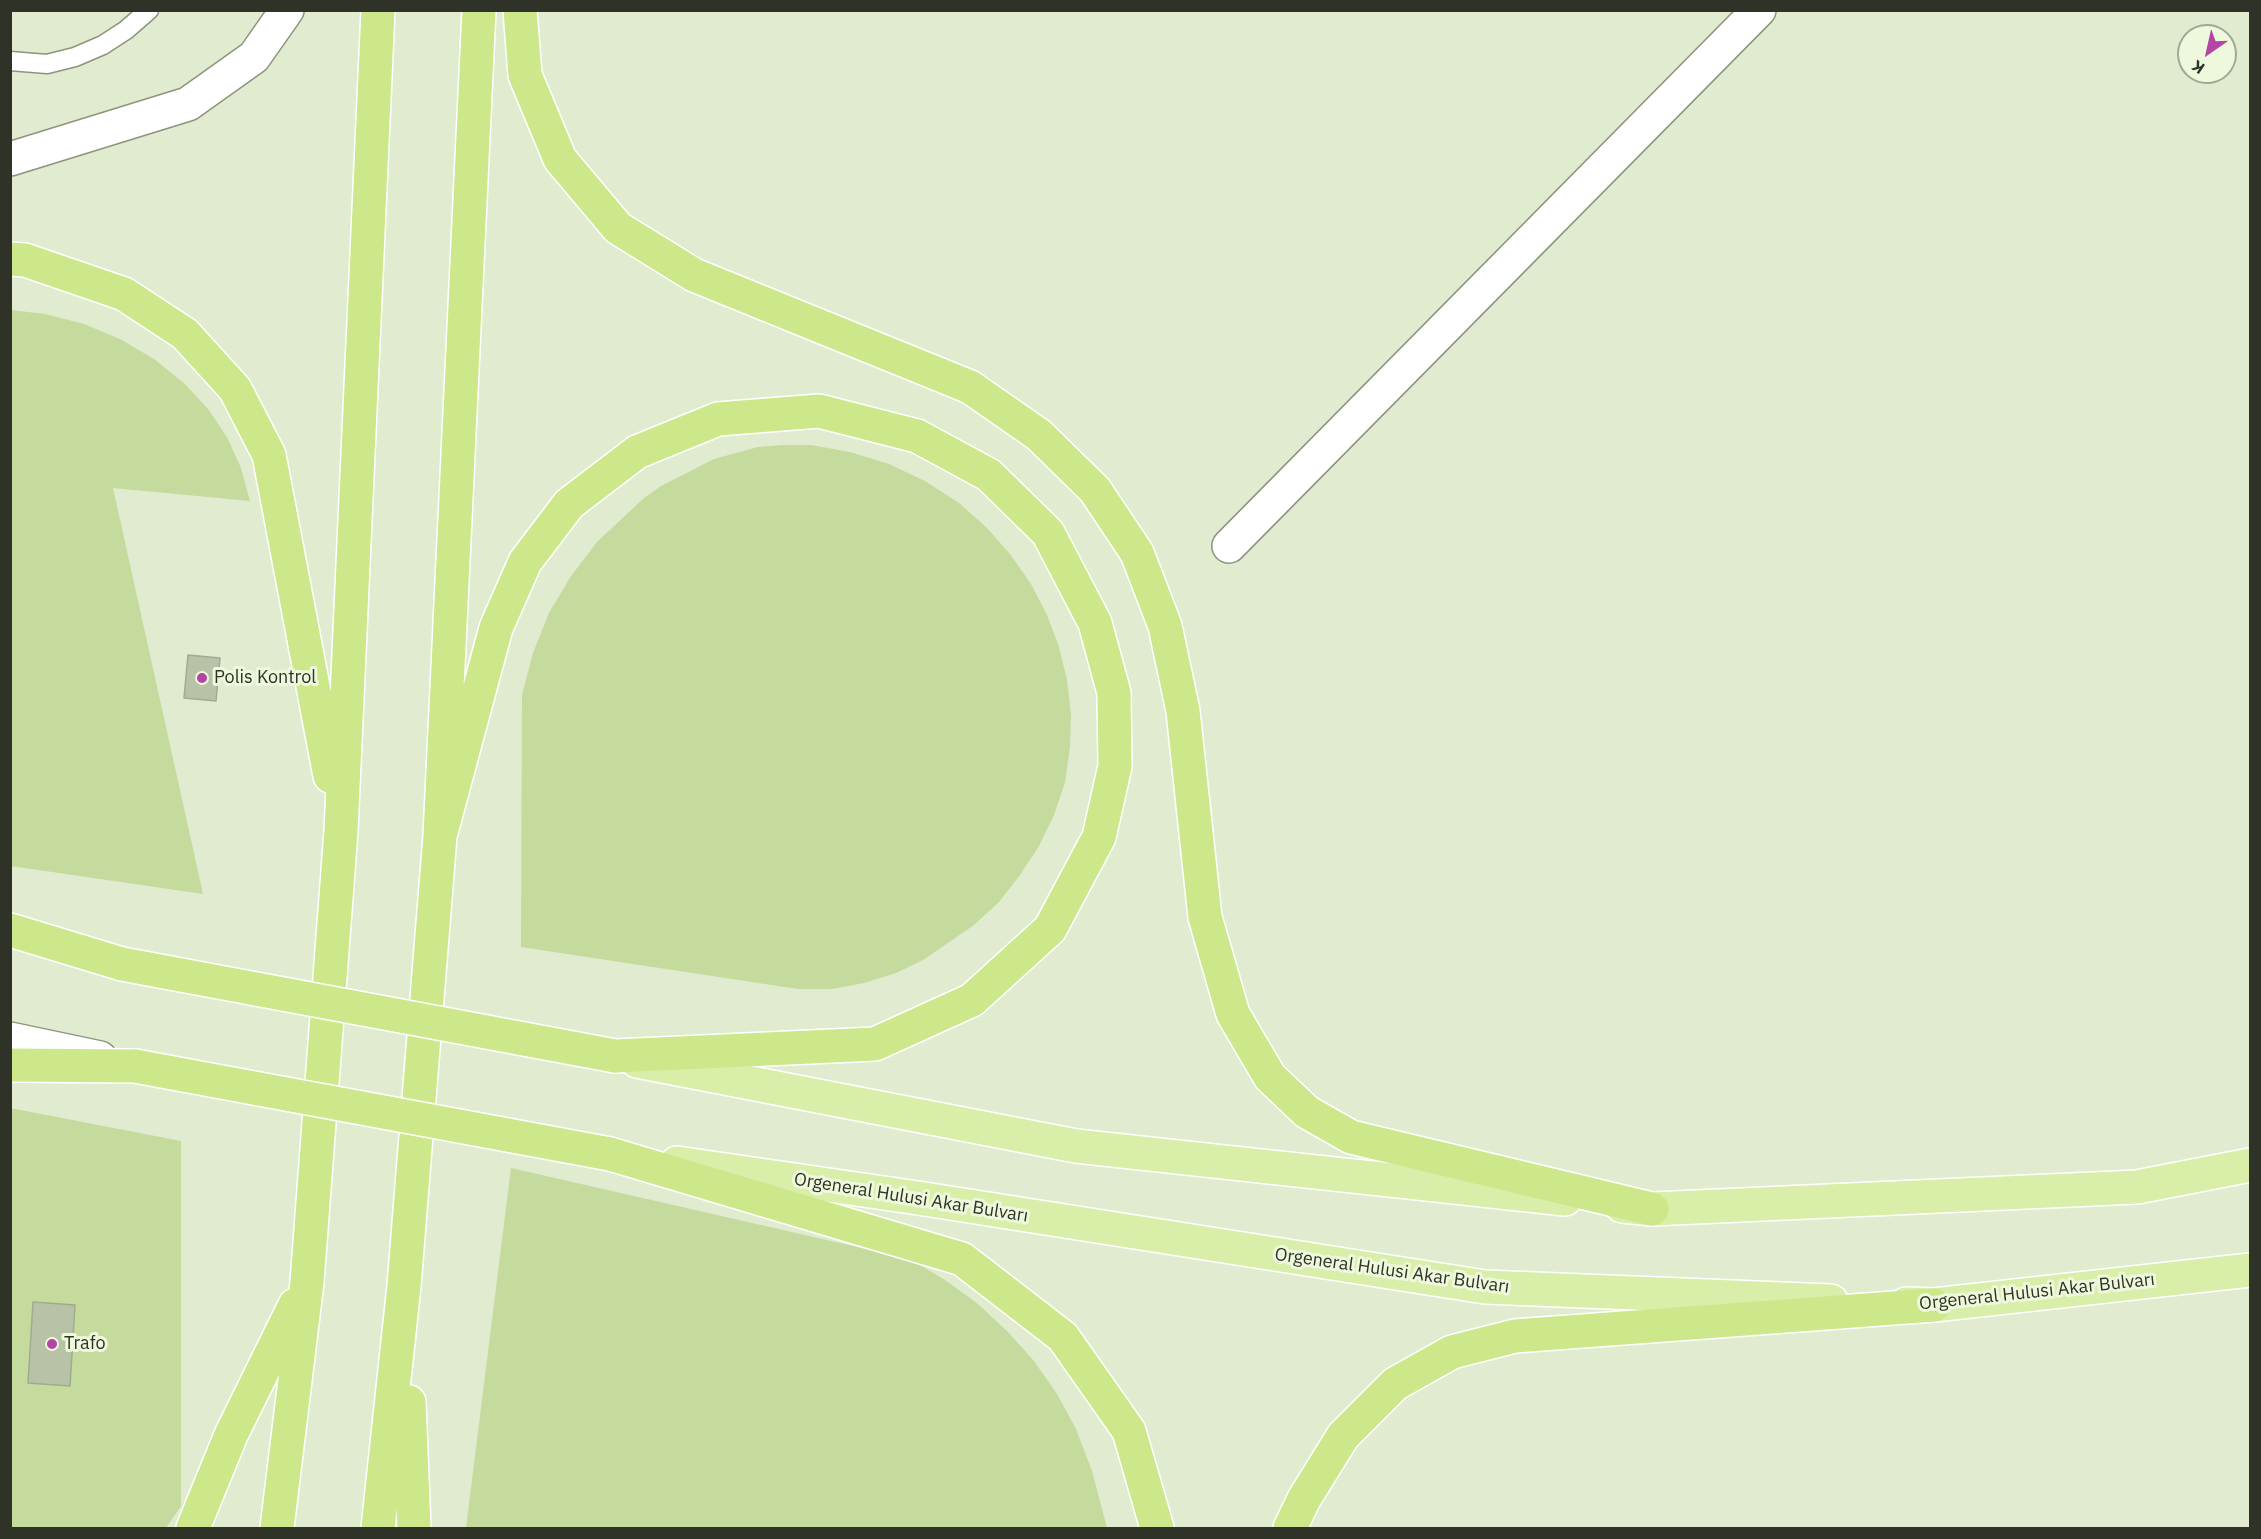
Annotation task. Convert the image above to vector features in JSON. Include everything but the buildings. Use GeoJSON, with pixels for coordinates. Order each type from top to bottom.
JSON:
{"type":"FeatureCollection","features":[{"type":"Feature","properties":{"kind":"highway"},"geometry":{"type":"LineString","coordinates":[[277,1528],[307,1282],[341,831],[378,10]]}},
{"type":"Feature","properties":{"kind":"highway"},"geometry":{"type":"LineString","coordinates":[[378,1528],[404,1286],[440,836],[479,10]]}},
{"type":"Feature","properties":{"kind":"highway"},"geometry":{"type":"LineString","coordinates":[[520,10],[525,75],[561,159],[618,228],[694,275],[970,387],[1039,435],[1095,490],[1137,554],[1166,626],[1183,711],[1205,917],[1233,1014],[1270,1077],[1307,1112],[1351,1137],[1652,1209]]}},
{"type":"Feature","properties":{"kind":"highway"},"geometry":{"type":"LineString","coordinates":[[10,259],[25,260],[124,294],[185,334],[235,389],[268,455],[341,831]]}},
{"type":"Feature","properties":{"kind":"highway"},"geometry":{"type":"LineString","coordinates":[[10,930],[123,964],[615,1056],[875,1044],[972,1000],[1050,929],[1099,837],[1115,766],[1114,693],[1095,623],[1048,533],[989,475],[917,436],[819,411],[718,419],[637,452],[569,504],[525,562],[496,628],[440,836]]}},
{"type":"Feature","properties":{"kind":"highway"},"geometry":{"type":"LineString","coordinates":[[10,1065],[135,1066],[610,1154],[962,1259],[1063,1337],[1129,1431],[1157,1528]]}},
{"type":"Feature","properties":{"kind":"highway"},"geometry":{"type":"LineString","coordinates":[[194,1528],[231,1435],[307,1282]]}},
{"type":"Feature","properties":{"kind":"highway"},"geometry":{"type":"LineString","coordinates":[[404,1286],[414,1528]]}},
{"type":"Feature","properties":{"kind":"highway"},"geometry":{"type":"LineString","coordinates":[[1290,1528],[1304,1499],[1343,1436],[1395,1384],[1452,1352],[1515,1336],[1934,1305]]}},
{"type":"Feature","properties":{"kind":"main road"},"geometry":{"type":"LineString","coordinates":[[615,1056],[1076,1146],[1652,1209],[2137,1187],[2250,1165]]}},
{"type":"Feature","properties":{"kind":"main road","name":"Orgeneral Hulusi Akar Bulvarı"},"geometry":{"type":"LineString","coordinates":[[610,1154],[918,1198],[1485,1287],[1934,1305],[2250,1270]]}},
{"type":"Feature","properties":{"kind":"street"},"geometry":{"type":"LineString","coordinates":[[10,159],[188,104],[254,57],[286,10]]}},
{"type":"Feature","properties":{"kind":"street"},"geometry":{"type":"LineString","coordinates":[[1229,546],[1759,10]]}},
{"type":"Feature","properties":{"kind":"street"},"geometry":{"type":"LineString","coordinates":[[10,944],[123,964]]}},
{"type":"Feature","properties":{"kind":"street"},"geometry":{"type":"LineString","coordinates":[[10,1039],[135,1066]]}},
{"type":"Feature","properties":{"kind":"lane"},"geometry":{"type":"LineString","coordinates":[[10,62],[47,64],[75,57],[103,45],[126,30],[148,10]]}},
{"type":"Feature","properties":{"kind":"green space"},"geometry":{"type":"Polygon","coordinates":[[[11,310],[45,314],[84,324],[120,339],[154,359],[185,384],[208,409],[227,437],[241,468],[250,501],[113,488],[203,894],[11,866],[11,310]]]}},
{"type":"Feature","properties":{"kind":"green space"},"geometry":{"type":"Polygon","coordinates":[[[811,445],[850,452],[889,464],[925,481],[959,503],[986,527],[1010,554],[1031,584],[1047,615],[1059,647],[1067,680],[1071,714],[1070,747],[1065,782],[1054,815],[1039,846],[999,902],[974,925],[923,960],[896,973],[864,983],[832,989],[798,989],[521,947],[522,695],[533,653],[549,613],[571,576],[597,542],[644,498],[661,486],[714,459],[758,447],[811,445]]]}},
{"type":"Feature","properties":{"kind":"green space"},"geometry":{"type":"Polygon","coordinates":[[[10,1108],[181,1141],[181,1506],[166,1528],[11,1528],[10,1108]]]}},
{"type":"Feature","properties":{"kind":"green space"},"geometry":{"type":"Polygon","coordinates":[[[511,1168],[910,1259],[945,1280],[978,1304],[1008,1332],[1034,1361],[1057,1394],[1076,1429],[1092,1471],[1107,1528],[466,1528],[511,1168]]]}},
{"type":"Feature","properties":{"kind":"place","name":"Polis Kontrol"},"geometry":{"type":"Point","coordinates":[202,678]}},
{"type":"Feature","properties":{"kind":"place","name":"Trafo"},"geometry":{"type":"Point","coordinates":[52,1344]}}]}
